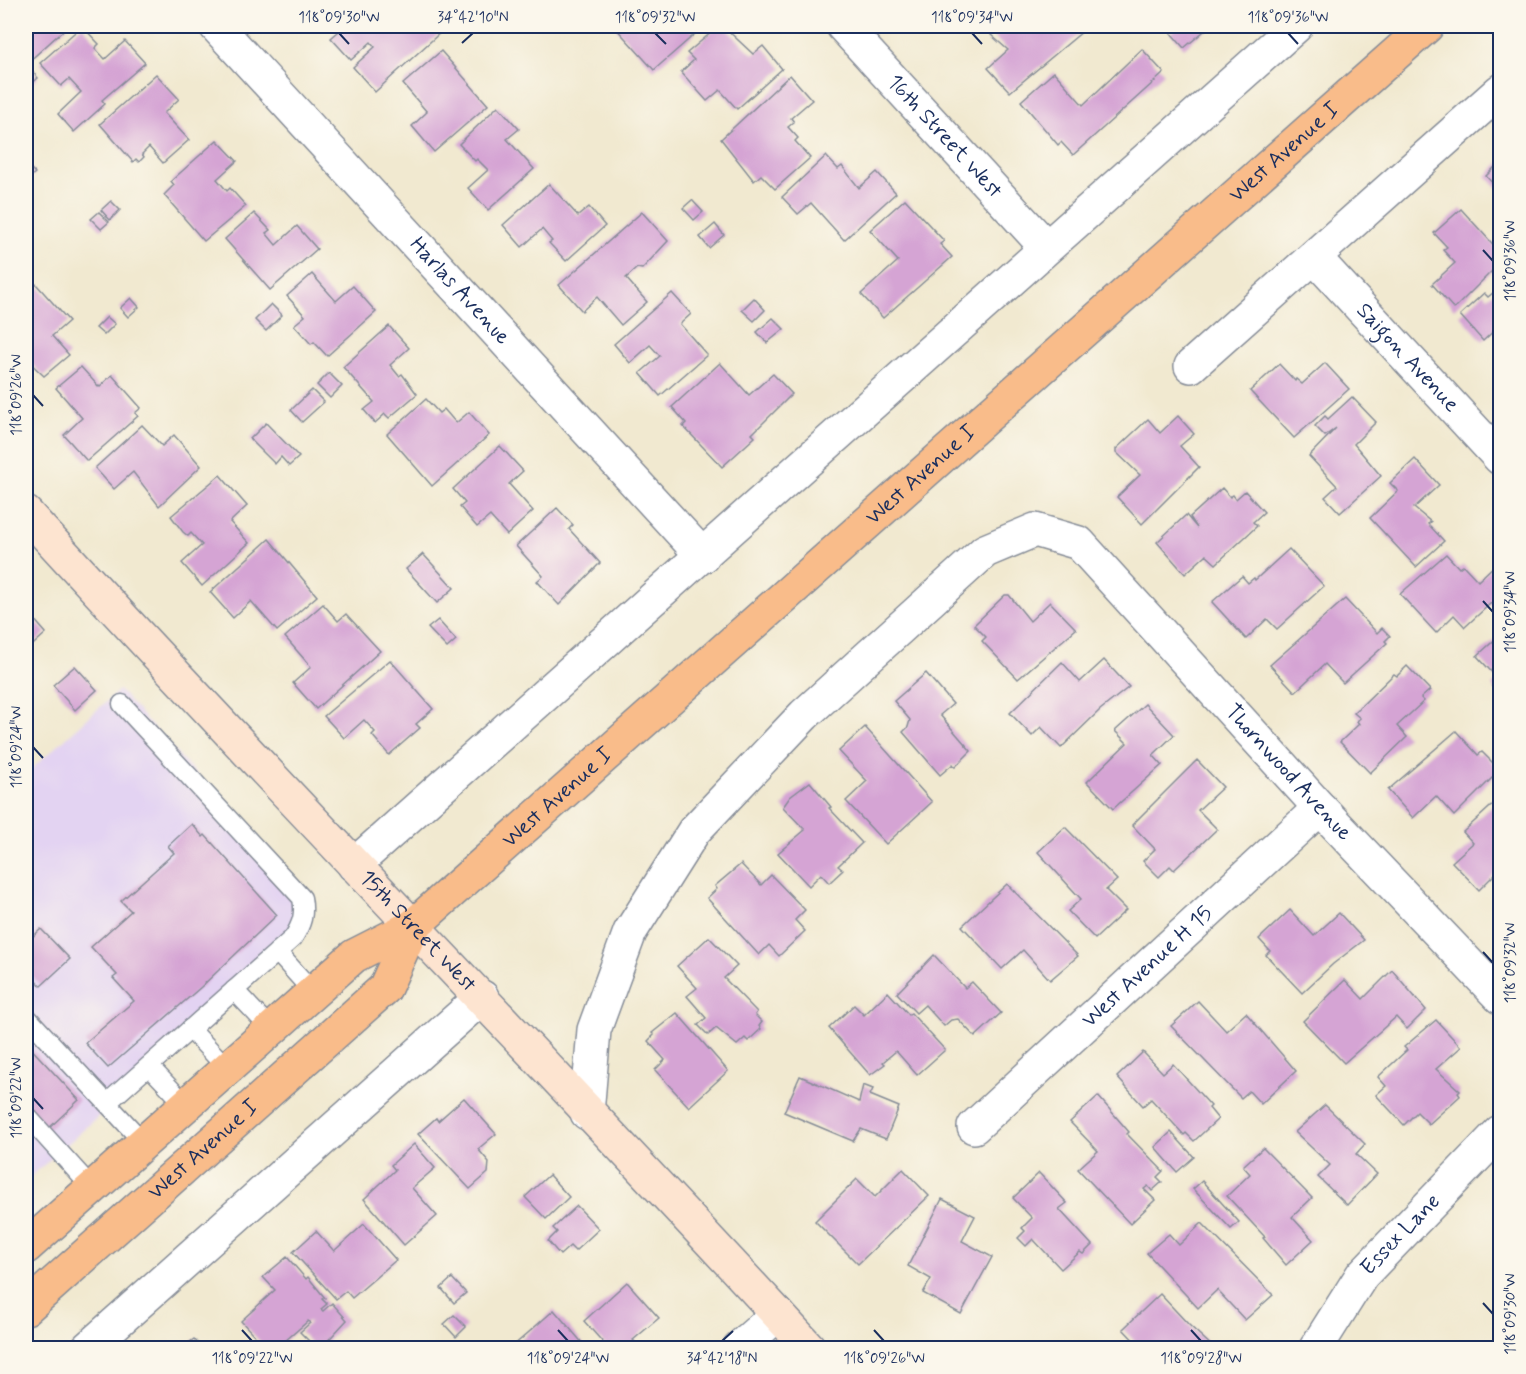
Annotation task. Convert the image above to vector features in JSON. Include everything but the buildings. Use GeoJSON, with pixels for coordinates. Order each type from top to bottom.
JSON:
{"type":"FeatureCollection","features":[{"type":"Feature","properties":{"kind":"main road","name":"West Avenue I"},"geometry":{"type":"LineString","coordinates":[[26,1246],[354,956],[413,926],[1427,26]]}},
{"type":"Feature","properties":{"kind":"main road","name":"West Avenue I"},"geometry":{"type":"LineString","coordinates":[[26,1308],[385,988],[413,926]]}},
{"type":"Feature","properties":{"kind":"street","name":"Harlas Avenue"},"geometry":{"type":"LineString","coordinates":[[216,26],[703,556]]}},
{"type":"Feature","properties":{"kind":"street","name":"16th Street West"},"geometry":{"type":"LineString","coordinates":[[843,26],[1046,247]]}},
{"type":"Feature","properties":{"kind":"street"},"geometry":{"type":"LineString","coordinates":[[354,865],[1296,26]]}},
{"type":"Feature","properties":{"kind":"street"},"geometry":{"type":"LineString","coordinates":[[1191,366],[1500,92]]}},
{"type":"Feature","properties":{"kind":"street","name":"Saigon Avenue"},"geometry":{"type":"LineString","coordinates":[[1315,258],[1500,459]]}},
{"type":"Feature","properties":{"kind":"street","name":"15th Street West"},"geometry":{"type":"LineString","coordinates":[[26,513],[809,1348]]}},
{"type":"Feature","properties":{"kind":"street","name":"Thornwood Avenue"},"geometry":{"type":"LineString","coordinates":[[587,1113],[594,1030],[630,932],[694,831],[804,715],[985,551],[1035,531],[1079,543],[1320,808],[1500,997]]}},
{"type":"Feature","properties":{"kind":"street","name":"West Avenue H 15"},"geometry":{"type":"LineString","coordinates":[[974,1127],[1320,808]]}},
{"type":"Feature","properties":{"kind":"street"},"geometry":{"type":"LineString","coordinates":[[87,1348],[482,997]]}},
{"type":"Feature","properties":{"kind":"street","name":"Essex Lane"},"geometry":{"type":"LineString","coordinates":[[1316,1348],[1362,1275],[1500,1132]]}},
{"type":"Feature","properties":{"kind":"street"},"geometry":{"type":"LineString","coordinates":[[739,1348],[778,1314]]}},
{"type":"Feature","properties":{"kind":"lane"},"geometry":{"type":"LineString","coordinates":[[107,1103],[293,938],[301,926],[305,912],[302,898],[122,704]]}},
{"type":"Feature","properties":{"kind":"lane"},"geometry":{"type":"LineString","coordinates":[[277,952],[313,992]]}},
{"type":"Feature","properties":{"kind":"lane"},"geometry":{"type":"LineString","coordinates":[[234,990],[271,1029]]}},
{"type":"Feature","properties":{"kind":"lane"},"geometry":{"type":"LineString","coordinates":[[26,1016],[143,1142]]}},
{"type":"Feature","properties":{"kind":"lane"},"geometry":{"type":"LineString","coordinates":[[190,1029],[227,1068]]}},
{"type":"Feature","properties":{"kind":"lane"},"geometry":{"type":"LineString","coordinates":[[149,1066],[186,1105]]}},
{"type":"Feature","properties":{"kind":"lane"},"geometry":{"type":"LineString","coordinates":[[26,1115],[92,1188]]}},
{"type":"Feature","properties":{"kind":"shaded area"},"geometry":{"type":"Polygon","coordinates":[[[119,690],[309,897],[309,929],[26,1181],[26,774],[119,690]]]}}]}
